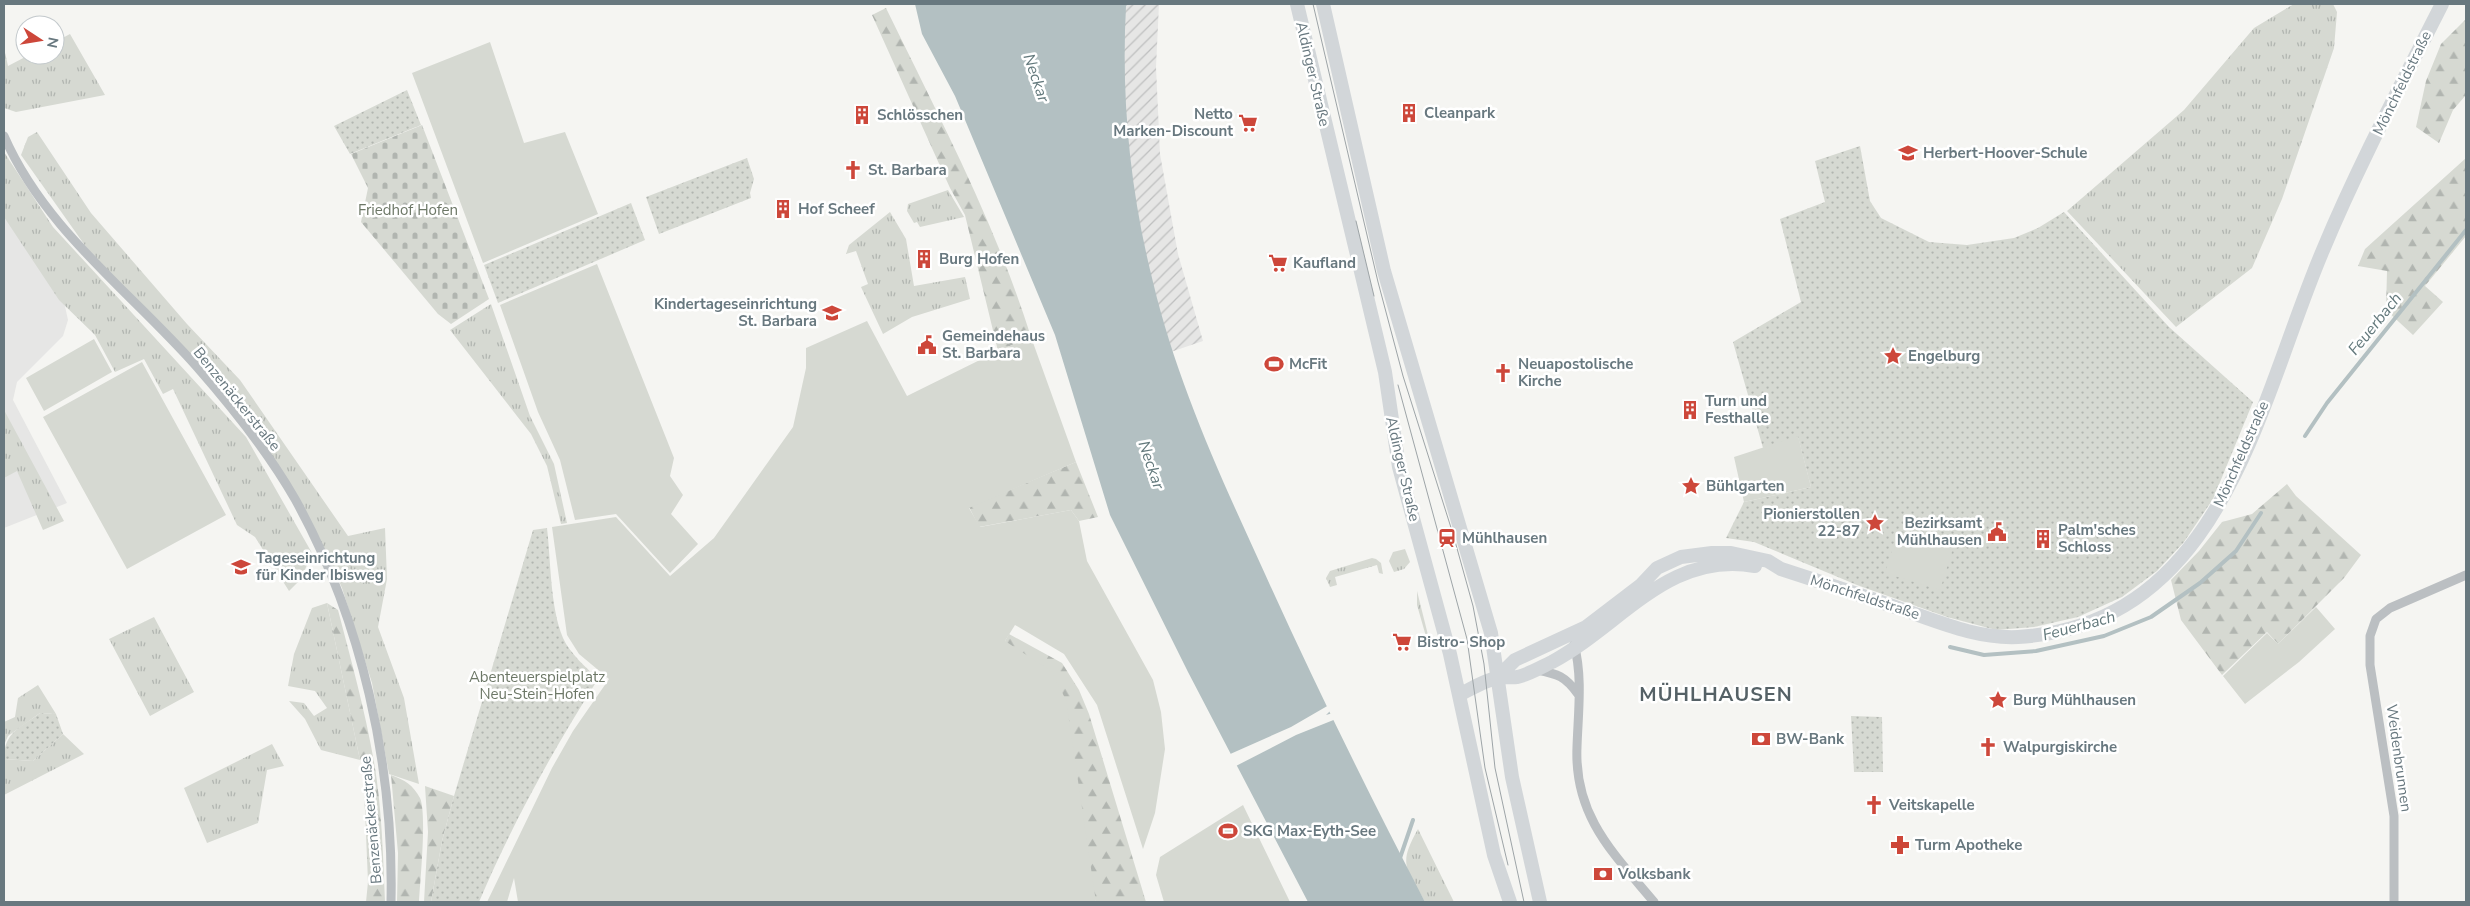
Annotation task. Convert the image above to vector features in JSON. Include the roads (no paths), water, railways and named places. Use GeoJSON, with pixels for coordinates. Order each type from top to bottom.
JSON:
{"type":"FeatureCollection","features":[{"type":"Feature","properties":{"kind":"main road","name":"Aldinger Straße"},"geometry":{"type":"LineString","coordinates":[[1297,4],[1385,372],[1397,459],[1436,599],[1459,694],[1485,816],[1502,880],[1510,902]]}},
{"type":"Feature","properties":{"kind":"main road","name":"Aldinger Straße"},"geometry":{"type":"LineString","coordinates":[[1323,4],[1384,271],[1492,638],[1520,816],[1540,902]]}},
{"type":"Feature","properties":{"kind":"main road","name":"Mönchfeldstraße"},"geometry":{"type":"LineString","coordinates":[[1459,694],[1497,678],[1518,677],[1535,670],[1573,642],[1586,627],[1641,585],[1657,568],[1681,557],[1712,553],[1731,553],[1768,561],[1781,569],[1961,629],[1995,636],[2018,637],[2080,625],[2139,595],[2164,576],[2194,542],[2222,501],[2253,433],[2308,287],[2344,202],[2442,4]]}},
{"type":"Feature","properties":{"kind":"main road","name":"Aldinger Straße"},"geometry":{"type":"LineString","coordinates":[[1492,638],[1500,650],[1515,660]]}},
{"type":"Feature","properties":{"kind":"main road"},"geometry":{"type":"LineString","coordinates":[[1497,678],[1515,660],[1573,642]]}},
{"type":"Feature","properties":{"kind":"street","name":"Benzenäckerstraße"},"geometry":{"type":"LineString","coordinates":[[4,136],[22,172],[72,238],[196,366],[252,434],[299,507],[342,603],[368,692],[383,769],[390,855],[391,902]]}},
{"type":"Feature","properties":{"kind":"street","name":"Weidenbrunnen"},"geometry":{"type":"LineString","coordinates":[[2394,902],[2394,816],[2370,665],[2370,636],[2376,619],[2390,608],[2466,575]]}},
{"type":"Feature","properties":{"kind":"street"},"geometry":{"type":"LineString","coordinates":[[1573,642],[1579,694],[1577,762],[1581,796],[1596,830],[1610,851],[1654,902]]}},
{"type":"Feature","properties":{"kind":"street"},"geometry":{"type":"LineString","coordinates":[[1535,670],[1558,674],[1570,683],[1579,694]]}},
{"type":"Feature","properties":{"kind":"water","name":"Neckar"},"geometry":{"type":"Polygon","coordinates":[[[915,4],[1128,4],[1126,6],[1125,76],[1126,110],[1133,179],[1138,214],[1153,282],[1175,357],[1217,467],[1284,616],[1383,821],[1425,902],[1308,902],[1188,672],[1110,515],[1055,335],[955,96],[922,34],[915,4]]]}},
{"type":"Feature","properties":{"kind":"waterway","name":"Feuerbach"},"geometry":{"type":"LineString","coordinates":[[2305,436],[2327,403],[2466,230]]}},
{"type":"Feature","properties":{"kind":"waterway","name":"Feuerbach"},"geometry":{"type":"LineString","coordinates":[[1950,647],[1984,655],[2036,651],[2104,636],[2151,617],[2200,583],[2236,551],[2261,513]]}},
{"type":"Feature","properties":{"kind":"waterway","name":"Feuerbach"},"geometry":{"type":"LineString","coordinates":[[1400,858],[1413,820]]}},
{"type":"Feature","properties":{"kind":"tram line"},"geometry":{"type":"LineString","coordinates":[[1313,4],[1378,282],[1403,376],[1453,534],[1473,606],[1484,664],[1495,768],[1524,902]]}},
{"type":"Feature","properties":{"kind":"tram line"},"geometry":{"type":"LineString","coordinates":[[1356,221],[1374,296]]}},
{"type":"Feature","properties":{"kind":"tram line"},"geometry":{"type":"LineString","coordinates":[[1398,385],[1467,639],[1485,768],[1508,865]]}},
{"type":"Feature","properties":{"kind":"place","name":"Cleanpark"},"geometry":{"type":"Point","coordinates":[1409,113]}},
{"type":"Feature","properties":{"kind":"place","name":"Schlösschen"},"geometry":{"type":"Point","coordinates":[862,115]}},
{"type":"Feature","properties":{"kind":"place","name":"Netto Marken-Discount"},"geometry":{"type":"Point","coordinates":[1248,123]}},
{"type":"Feature","properties":{"kind":"place","name":"Herbert-Hoover-Schule"},"geometry":{"type":"Point","coordinates":[1908,153]}},
{"type":"Feature","properties":{"kind":"place","name":"St. Barbara"},"geometry":{"type":"Point","coordinates":[853,170]}},
{"type":"Feature","properties":{"kind":"place","name":"Hof Scheef"},"geometry":{"type":"Point","coordinates":[783,209]}},
{"type":"Feature","properties":{"kind":"place","name":"Burg Hofen"},"geometry":{"type":"Point","coordinates":[924,259]}},
{"type":"Feature","properties":{"kind":"place","name":"Kaufland"},"geometry":{"type":"Point","coordinates":[1278,263]}},
{"type":"Feature","properties":{"kind":"place","name":"Kindertageseinrichtung St. Barbara"},"geometry":{"type":"Point","coordinates":[832,313]}},
{"type":"Feature","properties":{"kind":"place","name":"Gemeindehaus St. Barbara"},"geometry":{"type":"Point","coordinates":[927,345]}},
{"type":"Feature","properties":{"kind":"place","name":"Engelburg"},"geometry":{"type":"Point","coordinates":[1893,356]}},
{"type":"Feature","properties":{"kind":"place","name":"McFit"},"geometry":{"type":"Point","coordinates":[1274,364]}},
{"type":"Feature","properties":{"kind":"place","name":"Neuapostolische Kirche"},"geometry":{"type":"Point","coordinates":[1503,373]}},
{"type":"Feature","properties":{"kind":"place","name":"Turn und Festhalle"},"geometry":{"type":"Point","coordinates":[1690,410]}},
{"type":"Feature","properties":{"kind":"place","name":"Bühlgarten"},"geometry":{"type":"Point","coordinates":[1691,486]}},
{"type":"Feature","properties":{"kind":"place","name":"Pionierstollen 22-87"},"geometry":{"type":"Point","coordinates":[1875,523]}},
{"type":"Feature","properties":{"kind":"place","name":"Bezirksamt Mühlhausen"},"geometry":{"type":"Point","coordinates":[1997,532]}},
{"type":"Feature","properties":{"kind":"place","name":"Mühlhausen"},"geometry":{"type":"Point","coordinates":[1447,538]}},
{"type":"Feature","properties":{"kind":"place","name":"Palm'sches Schloss"},"geometry":{"type":"Point","coordinates":[2043,539]}},
{"type":"Feature","properties":{"kind":"place","name":"Tageseinrichtung für Kinder Ibisweg"},"geometry":{"type":"Point","coordinates":[241,567]}},
{"type":"Feature","properties":{"kind":"place","name":"Bistro- Shop"},"geometry":{"type":"Point","coordinates":[1402,642]}},
{"type":"Feature","properties":{"kind":"place","name":"Burg Mühlhausen"},"geometry":{"type":"Point","coordinates":[1998,700]}},
{"type":"Feature","properties":{"kind":"place","name":"BW-Bank"},"geometry":{"type":"Point","coordinates":[1761,739]}},
{"type":"Feature","properties":{"kind":"place","name":"Walpurgiskirche"},"geometry":{"type":"Point","coordinates":[1988,747]}},
{"type":"Feature","properties":{"kind":"place","name":"Veitskapelle"},"geometry":{"type":"Point","coordinates":[1874,805]}},
{"type":"Feature","properties":{"kind":"place","name":"SKG Max-Eyth-See"},"geometry":{"type":"Point","coordinates":[1228,831]}},
{"type":"Feature","properties":{"kind":"place","name":"Turm Apotheke"},"geometry":{"type":"Point","coordinates":[1900,845]}},
{"type":"Feature","properties":{"kind":"place","name":"Volksbank"},"geometry":{"type":"Point","coordinates":[1603,874]}},
{"type":"Feature","properties":{"kind":"district","name":"MÜHLHAUSEN"},"geometry":{"type":"Point","coordinates":[1716,694]}},
{"type":"Feature","properties":{"kind":"park label","name":"Friedhof Hofen"},"geometry":{"type":"Point","coordinates":[408,210]}},
{"type":"Feature","properties":{"kind":"park label","name":"Abenteuerspielplatz Neu-Stein-Hofen"},"geometry":{"type":"Point","coordinates":[537,686]}}]}
